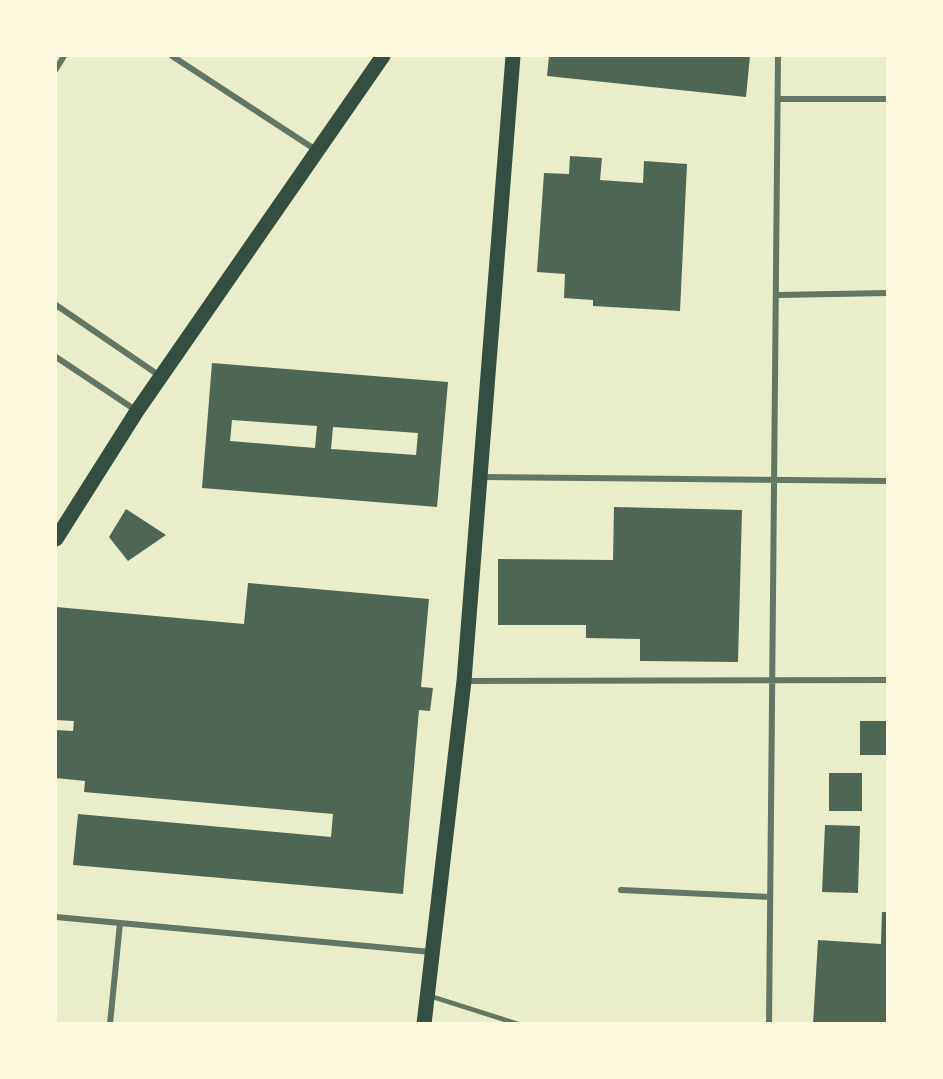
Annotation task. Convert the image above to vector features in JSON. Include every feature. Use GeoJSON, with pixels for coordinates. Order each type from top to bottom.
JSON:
{"type":"FeatureCollection","features":[{"type":"Feature","properties":{"kind":"main road"},"geometry":{"type":"LineString","coordinates":[[56,539],[137,411],[383,56]]}},
{"type":"Feature","properties":{"kind":"main road"},"geometry":{"type":"LineString","coordinates":[[424,1023],[464,681],[482,477],[513,56]]}},
{"type":"Feature","properties":{"kind":"street"},"geometry":{"type":"LineString","coordinates":[[56,69],[64,56]]}},
{"type":"Feature","properties":{"kind":"street"},"geometry":{"type":"LineString","coordinates":[[172,56],[317,150]]}},
{"type":"Feature","properties":{"kind":"street"},"geometry":{"type":"LineString","coordinates":[[769,1023],[778,295],[778,56]]}},
{"type":"Feature","properties":{"kind":"street"},"geometry":{"type":"LineString","coordinates":[[778,99],[888,99]]}},
{"type":"Feature","properties":{"kind":"street"},"geometry":{"type":"LineString","coordinates":[[778,295],[888,293]]}},
{"type":"Feature","properties":{"kind":"street"},"geometry":{"type":"LineString","coordinates":[[56,305],[161,376]]}},
{"type":"Feature","properties":{"kind":"street"},"geometry":{"type":"LineString","coordinates":[[56,357],[137,411]]}},
{"type":"Feature","properties":{"kind":"street"},"geometry":{"type":"LineString","coordinates":[[482,477],[888,482]]}},
{"type":"Feature","properties":{"kind":"street"},"geometry":{"type":"LineString","coordinates":[[464,681],[888,680]]}},
{"type":"Feature","properties":{"kind":"street"},"geometry":{"type":"LineString","coordinates":[[621,890],[770,897]]}},
{"type":"Feature","properties":{"kind":"street"},"geometry":{"type":"LineString","coordinates":[[56,917],[433,952]]}},
{"type":"Feature","properties":{"kind":"street"},"geometry":{"type":"LineString","coordinates":[[110,1023],[120,923]]}},
{"type":"Feature","properties":{"kind":"lane"},"geometry":{"type":"LineString","coordinates":[[427,996],[518,1023]]}},
{"type":"Feature","properties":{"kind":"building"},"geometry":{"type":"Polygon","coordinates":[[[549,56],[750,56],[746,97],[547,76],[549,56]]]}},
{"type":"Feature","properties":{"kind":"building"},"geometry":{"type":"Polygon","coordinates":[[[570,156],[602,158],[600,180],[643,183],[644,161],[687,164],[680,311],[593,306],[593,300],[564,298],[565,274],[537,272],[544,173],[569,174],[570,156]]]}},
{"type":"Feature","properties":{"kind":"building"},"geometry":{"type":"Polygon","coordinates":[[[212,363],[448,382],[437,507],[202,488],[212,363]],[[232,420],[230,441],[315,448],[317,426],[232,420]],[[333,427],[331,449],[416,455],[418,433],[333,427]]]}},
{"type":"Feature","properties":{"kind":"building"},"geometry":{"type":"Polygon","coordinates":[[[614,507],[742,510],[738,662],[640,661],[640,639],[586,638],[586,625],[498,625],[498,559],[613,560],[614,507]]]}},
{"type":"Feature","properties":{"kind":"building"},"geometry":{"type":"Polygon","coordinates":[[[126,509],[166,535],[128,561],[109,537],[126,509]]]}},
{"type":"Feature","properties":{"kind":"building"},"geometry":{"type":"Polygon","coordinates":[[[248,583],[429,599],[421,687],[433,688],[430,711],[419,710],[403,894],[73,865],[78,814],[331,837],[333,814],[84,792],[85,781],[56,778],[56,730],[73,731],[74,721],[56,720],[56,607],[244,624],[248,583]]]}},
{"type":"Feature","properties":{"kind":"building"},"geometry":{"type":"Polygon","coordinates":[[[860,721],[888,721],[888,755],[860,755],[860,721]]]}},
{"type":"Feature","properties":{"kind":"building"},"geometry":{"type":"Polygon","coordinates":[[[829,773],[862,773],[862,811],[829,811],[829,773]]]}},
{"type":"Feature","properties":{"kind":"building"},"geometry":{"type":"Polygon","coordinates":[[[825,825],[860,826],[858,893],[822,892],[825,825]]]}},
{"type":"Feature","properties":{"kind":"building"},"geometry":{"type":"Polygon","coordinates":[[[882,912],[888,912],[888,1024],[813,1024],[818,940],[881,944],[882,912]]]}}]}
